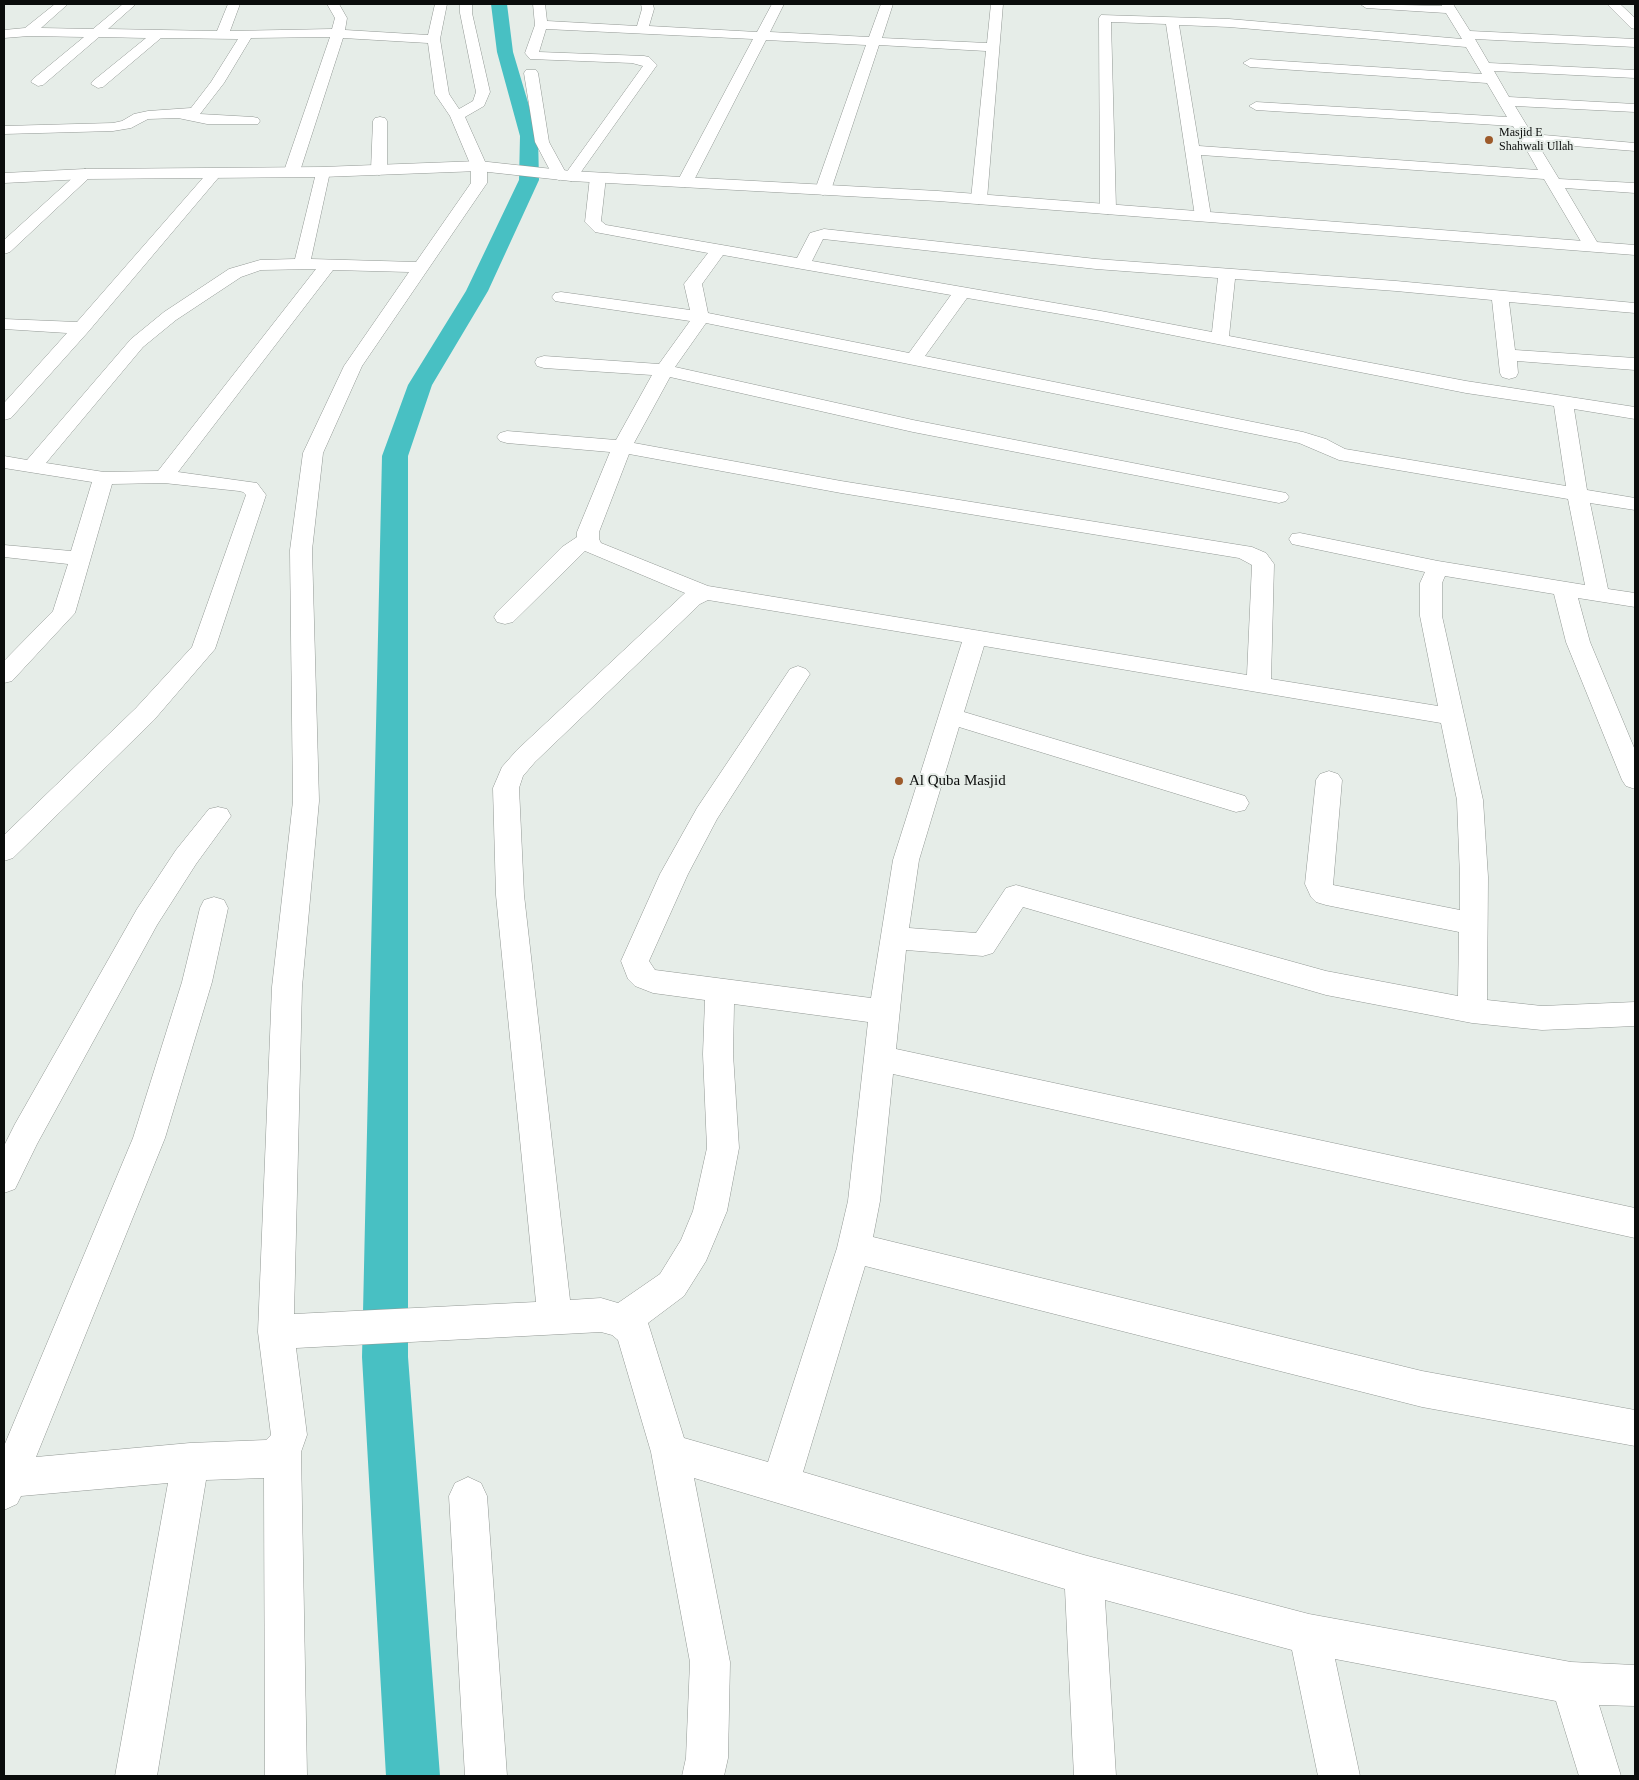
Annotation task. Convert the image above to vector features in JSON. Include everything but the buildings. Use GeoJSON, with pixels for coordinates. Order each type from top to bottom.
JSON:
{"type":"FeatureCollection","features":[{"type":"Feature","properties":{"kind":"street"},"geometry":{"type":"LineString","coordinates":[[4,49],[62,4]]}},
{"type":"Feature","properties":{"kind":"street"},"geometry":{"type":"LineString","coordinates":[[38,82],[130,4]]}},
{"type":"Feature","properties":{"kind":"street"},"geometry":{"type":"LineString","coordinates":[[222,35],[234,4]]}},
{"type":"Feature","properties":{"kind":"street"},"geometry":{"type":"LineString","coordinates":[[292,171],[338,33],[341,18],[333,4]]}},
{"type":"Feature","properties":{"kind":"street"},"geometry":{"type":"LineString","coordinates":[[457,116],[479,102],[483,92],[466,13],[466,4]]}},
{"type":"Feature","properties":{"kind":"street"},"geometry":{"type":"LineString","coordinates":[[539,4],[541,25],[532,53],[535,56],[632,59],[644,60],[650,65],[559,175]]}},
{"type":"Feature","properties":{"kind":"street"},"geometry":{"type":"LineString","coordinates":[[642,30],[648,9],[647,4]]}},
{"type":"Feature","properties":{"kind":"street"},"geometry":{"type":"LineString","coordinates":[[685,182],[778,4]]}},
{"type":"Feature","properties":{"kind":"street"},"geometry":{"type":"LineString","coordinates":[[823,190],[873,40],[887,4]]}},
{"type":"Feature","properties":{"kind":"street"},"geometry":{"type":"LineString","coordinates":[[979,199],[997,4]]}},
{"type":"Feature","properties":{"kind":"street"},"geometry":{"type":"LineString","coordinates":[[1366,4],[1449,7],[1592,247]]}},
{"type":"Feature","properties":{"kind":"street"},"geometry":{"type":"LineString","coordinates":[[1613,4],[1635,24]]}},
{"type":"Feature","properties":{"kind":"street"},"geometry":{"type":"LineString","coordinates":[[286,1776],[282,1452],[289,1435],[276,1332],[287,987],[306,801],[301,550],[313,453],[353,366],[479,183],[479,166],[457,116],[442,94],[434,39],[437,5]]}},
{"type":"Feature","properties":{"kind":"street"},"geometry":{"type":"LineString","coordinates":[[1108,209],[1100,15],[1468,39],[1635,43]]}},
{"type":"Feature","properties":{"kind":"street"},"geometry":{"type":"LineString","coordinates":[[1172,20],[1203,216]]}},
{"type":"Feature","properties":{"kind":"street"},"geometry":{"type":"LineString","coordinates":[[541,25],[993,47]]}},
{"type":"Feature","properties":{"kind":"street"},"geometry":{"type":"LineString","coordinates":[[4,34],[26,32],[222,35],[338,33],[434,39]]}},
{"type":"Feature","properties":{"kind":"street"},"geometry":{"type":"LineString","coordinates":[[98,84],[158,34]]}},
{"type":"Feature","properties":{"kind":"street"},"geometry":{"type":"LineString","coordinates":[[183,115],[196,111],[217,83],[247,34]]}},
{"type":"Feature","properties":{"kind":"street"},"geometry":{"type":"LineString","coordinates":[[1250,63],[1488,73],[1635,74]]}},
{"type":"Feature","properties":{"kind":"street"},"geometry":{"type":"LineString","coordinates":[[531,73],[542,142],[559,175]]}},
{"type":"Feature","properties":{"kind":"street"},"geometry":{"type":"LineString","coordinates":[[1505,101],[1635,108]]}},
{"type":"Feature","properties":{"kind":"street"},"geometry":{"type":"LineString","coordinates":[[1256,106],[1518,122]]}},
{"type":"Feature","properties":{"kind":"street"},"geometry":{"type":"LineString","coordinates":[[4,130],[114,127],[126,125],[139,117],[148,115],[183,115],[207,120],[253,121]]}},
{"type":"Feature","properties":{"kind":"street"},"geometry":{"type":"LineString","coordinates":[[379,170],[380,121]]}},
{"type":"Feature","properties":{"kind":"street"},"geometry":{"type":"LineString","coordinates":[[1527,138],[1635,147]]}},
{"type":"Feature","properties":{"kind":"street"},"geometry":{"type":"LineString","coordinates":[[1192,150],[1551,179],[1635,188]]}},
{"type":"Feature","properties":{"kind":"street"},"geometry":{"type":"LineString","coordinates":[[4,178],[85,174],[322,172],[479,166],[559,175],[979,199],[1635,250]]}},
{"type":"Feature","properties":{"kind":"street"},"geometry":{"type":"LineString","coordinates":[[302,264],[322,172]]}},
{"type":"Feature","properties":{"kind":"street"},"geometry":{"type":"LineString","coordinates":[[4,249],[85,174]]}},
{"type":"Feature","properties":{"kind":"street"},"geometry":{"type":"LineString","coordinates":[[4,414],[82,328],[214,174]]}},
{"type":"Feature","properties":{"kind":"street"},"geometry":{"type":"LineString","coordinates":[[598,177],[593,222],[602,229],[1220,339],[1457,386],[1635,413]]}},
{"type":"Feature","properties":{"kind":"street"},"geometry":{"type":"LineString","coordinates":[[802,264],[816,236],[824,234],[1096,264],[1635,308]]}},
{"type":"Feature","properties":{"kind":"street"},"geometry":{"type":"LineString","coordinates":[[718,250],[693,284],[700,316],[699,321],[664,370],[622,447],[588,532],[588,539],[593,547],[704,592],[1452,717]]}},
{"type":"Feature","properties":{"kind":"street"},"geometry":{"type":"LineString","coordinates":[[32,466],[137,343],[170,316],[235,273],[260,266],[302,264],[422,267]]}},
{"type":"Feature","properties":{"kind":"street"},"geometry":{"type":"LineString","coordinates":[[164,477],[327,266]]}},
{"type":"Feature","properties":{"kind":"street"},"geometry":{"type":"LineString","coordinates":[[1220,339],[1227,274]]}},
{"type":"Feature","properties":{"kind":"street"},"geometry":{"type":"LineString","coordinates":[[914,359],[962,292]]}},
{"type":"Feature","properties":{"kind":"street"},"geometry":{"type":"LineString","coordinates":[[1500,296],[1511,394]]}},
{"type":"Feature","properties":{"kind":"street"},"geometry":{"type":"LineString","coordinates":[[560,297],[700,316],[1303,438],[1320,443],[1340,454],[1635,504]]}},
{"type":"Feature","properties":{"kind":"street"},"geometry":{"type":"LineString","coordinates":[[4,324],[82,328]]}},
{"type":"Feature","properties":{"kind":"street"},"geometry":{"type":"LineString","coordinates":[[1507,355],[1635,364]]}},
{"type":"Feature","properties":{"kind":"street"},"geometry":{"type":"LineString","coordinates":[[544,362],[664,370],[913,426],[1279,496]]}},
{"type":"Feature","properties":{"kind":"street"},"geometry":{"type":"LineString","coordinates":[[1563,403],[1578,495],[1598,594]]}},
{"type":"Feature","properties":{"kind":"street"},"geometry":{"type":"LineString","coordinates":[[507,437],[622,447],[841,487],[1244,552],[1258,558],[1263,564],[1259,684]]}},
{"type":"Feature","properties":{"kind":"street"},"geometry":{"type":"LineString","coordinates":[[4,462],[104,478],[164,477],[250,487],[256,495],[202,649],[145,714],[4,851]]}},
{"type":"Feature","properties":{"kind":"street"},"geometry":{"type":"LineString","coordinates":[[4,675],[64,613],[104,478]]}},
{"type":"Feature","properties":{"kind":"street"},"geometry":{"type":"LineString","coordinates":[[505,617],[570,552],[588,539]]}},
{"type":"Feature","properties":{"kind":"street"},"geometry":{"type":"LineString","coordinates":[[1300,539],[1438,568],[1635,600]]}},
{"type":"Feature","properties":{"kind":"street"},"geometry":{"type":"LineString","coordinates":[[4,551],[81,560]]}},
{"type":"Feature","properties":{"kind":"street"},"geometry":{"type":"LineString","coordinates":[[1438,568],[1431,583],[1431,616],[1470,800],[1474,877],[1472,1011]]}},
{"type":"Feature","properties":{"kind":"street"},"geometry":{"type":"LineString","coordinates":[[1564,588],[1578,642],[1635,780]]}},
{"type":"Feature","properties":{"kind":"street"},"geometry":{"type":"LineString","coordinates":[[556,1317],[510,895],[506,788],[511,773],[526,756],[692,599],[704,592]]}},
{"type":"Feature","properties":{"kind":"street"},"geometry":{"type":"LineString","coordinates":[[780,1485],[854,1248],[864,1201],[894,938],[906,860],[975,636]]}},
{"type":"Feature","properties":{"kind":"street"},"geometry":{"type":"LineString","coordinates":[[798,674],[706,815],[674,874],[635,961],[638,971],[644,978],[652,981],[885,1012]]}},
{"type":"Feature","properties":{"kind":"street"},"geometry":{"type":"LineString","coordinates":[[950,716],[1236,803]]}},
{"type":"Feature","properties":{"kind":"street"},"geometry":{"type":"LineString","coordinates":[[1329,780],[1319,884],[1321,890],[1326,895],[1474,924]]}},
{"type":"Feature","properties":{"kind":"street"},"geometry":{"type":"LineString","coordinates":[[4,1179],[26,1134],[147,917],[186,857],[218,816]]}},
{"type":"Feature","properties":{"kind":"street"},"geometry":{"type":"LineString","coordinates":[[894,938],[982,945],[1016,896],[1326,983],[1472,1011],[1542,1018],[1635,1014]]}},
{"type":"Feature","properties":{"kind":"street"},"geometry":{"type":"LineString","coordinates":[[214,908],[197,982],[149,1138],[5,1483],[190,1462],[269,1459],[282,1452]]}},
{"type":"Feature","properties":{"kind":"street"},"geometry":{"type":"LineString","coordinates":[[622,1321],[672,1285],[694,1250],[710,1211],[723,1148],[718,1054],[720,990]]}},
{"type":"Feature","properties":{"kind":"street"},"geometry":{"type":"LineString","coordinates":[[880,1058],[1635,1222]]}},
{"type":"Feature","properties":{"kind":"street"},"geometry":{"type":"LineString","coordinates":[[854,1248],[1422,1389],[1635,1428]]}},
{"type":"Feature","properties":{"kind":"street"},"geometry":{"type":"LineString","coordinates":[[276,1332],[601,1315],[622,1321],[633,1330],[670,1452],[710,1662],[704,1776]]}},
{"type":"Feature","properties":{"kind":"street"},"geometry":{"type":"LineString","coordinates":[[670,1452],[1084,1575],[1309,1634],[1571,1683],[1635,1686]]}},
{"type":"Feature","properties":{"kind":"street"},"geometry":{"type":"LineString","coordinates":[[136,1776],[190,1462]]}},
{"type":"Feature","properties":{"kind":"street"},"geometry":{"type":"LineString","coordinates":[[468,1496],[486,1776]]}},
{"type":"Feature","properties":{"kind":"street"},"geometry":{"type":"LineString","coordinates":[[1084,1575],[1095,1776]]}},
{"type":"Feature","properties":{"kind":"street"},"geometry":{"type":"LineString","coordinates":[[1309,1634],[1339,1776]]}},
{"type":"Feature","properties":{"kind":"street"},"geometry":{"type":"LineString","coordinates":[[1571,1683],[1600,1776]]}},
{"type":"Feature","properties":{"kind":"waterway"},"geometry":{"type":"LineString","coordinates":[[413,1776],[385,1357],[395,456],[420,385],[477,291],[529,180],[529,136],[505,52],[499,4]]}},
{"type":"Feature","properties":{"kind":"place","name":"Masjid E Shahwali Ullah"},"geometry":{"type":"Point","coordinates":[1489,140]}},
{"type":"Feature","properties":{"kind":"place","name":"Al Quba Masjid"},"geometry":{"type":"Point","coordinates":[899,781]}}]}
